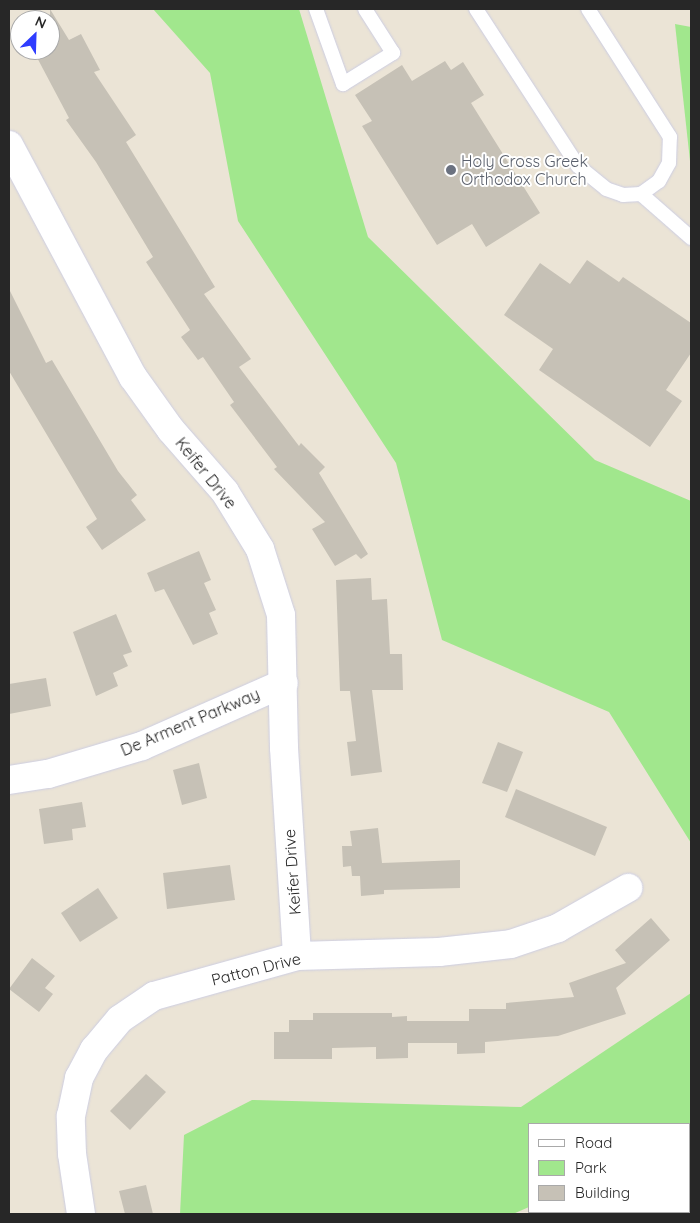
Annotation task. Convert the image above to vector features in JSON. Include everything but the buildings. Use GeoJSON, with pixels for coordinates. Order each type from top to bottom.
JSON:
{"type":"FeatureCollection","features":[{"type":"Feature","properties":{"kind":"street","name":"Keifer Drive"},"geometry":{"type":"LineString","coordinates":[[9,145],[133,377],[171,430],[225,492],[260,549],[281,615],[284,748],[298,956]]}},
{"type":"Feature","properties":{"kind":"street","name":"De Arment Parkway"},"geometry":{"type":"LineString","coordinates":[[9,780],[48,774],[142,746],[284,683]]}},
{"type":"Feature","properties":{"kind":"street","name":"Patton Drive"},"geometry":{"type":"LineString","coordinates":[[81,1214],[72,1154],[71,1116],[79,1078],[104,1038],[120,1019],[154,996],[298,956],[439,952],[511,944],[558,928],[628,888]]}},
{"type":"Feature","properties":{"kind":"lane"},"geometry":{"type":"LineString","coordinates":[[316,9],[343,84],[393,53],[365,9]]}},
{"type":"Feature","properties":{"kind":"lane"},"geometry":{"type":"LineString","coordinates":[[476,9],[578,166],[606,189],[622,195],[641,194],[659,181],[669,163],[670,137],[588,9]]}},
{"type":"Feature","properties":{"kind":"lane"},"geometry":{"type":"LineString","coordinates":[[641,194],[691,238]]}},
{"type":"Feature","properties":{"kind":"green space"},"geometry":{"type":"Polygon","coordinates":[[[153,9],[299,9],[368,237],[595,460],[691,501],[691,843],[609,712],[442,640],[396,463],[238,221],[210,73],[153,9]]]}},
{"type":"Feature","properties":{"kind":"green space"},"geometry":{"type":"Polygon","coordinates":[[[675,24],[691,27],[691,170],[675,24]]]}},
{"type":"Feature","properties":{"kind":"green space"},"geometry":{"type":"Polygon","coordinates":[[[691,993],[691,1134],[690,1123],[528,1123],[528,1207],[513,1214],[180,1214],[184,1135],[252,1100],[521,1107],[691,993]]]}},
{"type":"Feature","properties":{"kind":"place","name":"Holy Cross Greek Orthodox Church"},"geometry":{"type":"Point","coordinates":[451,170]}}]}
